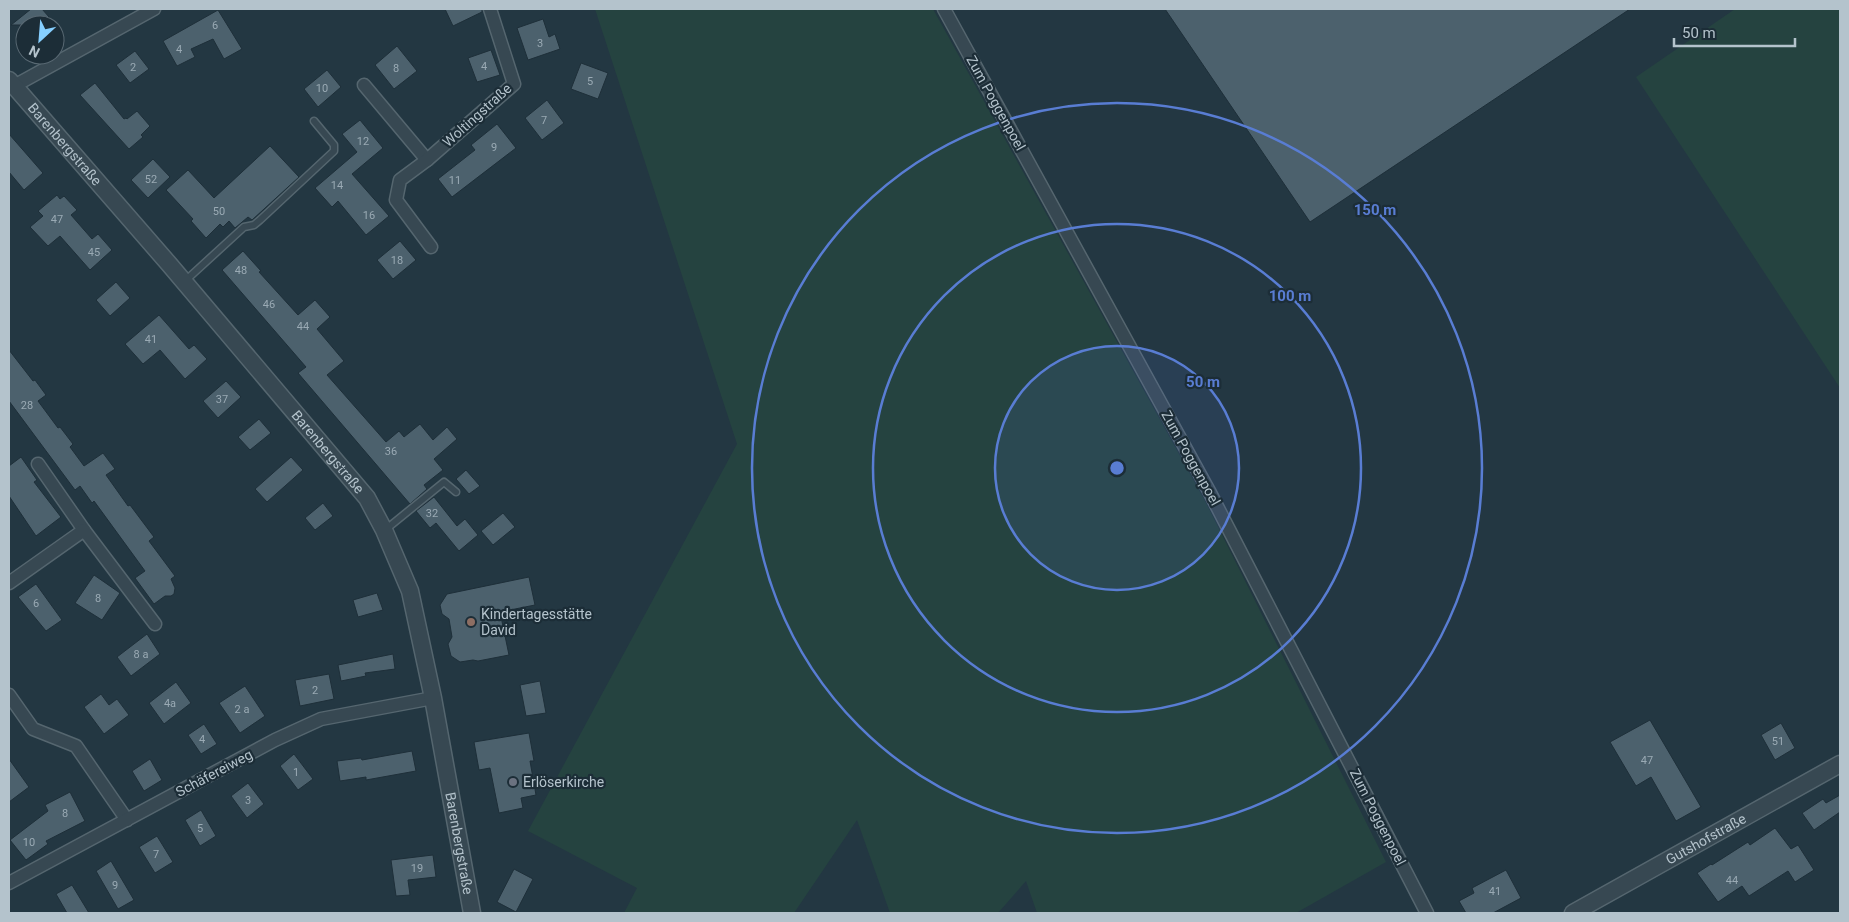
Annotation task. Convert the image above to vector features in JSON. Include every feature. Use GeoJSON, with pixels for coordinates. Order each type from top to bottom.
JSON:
{"type":"FeatureCollection","features":[{"type":"Feature","properties":{"kind":"street"},"geometry":{"type":"LineString","coordinates":[[11,83],[154,9]]}},
{"type":"Feature","properties":{"kind":"street","name":"Woltingstraße"},"geometry":{"type":"LineString","coordinates":[[431,247],[396,200],[400,180],[427,160],[514,84],[490,9]]}},
{"type":"Feature","properties":{"kind":"street","name":"Zum Poggenpoel"},"geometry":{"type":"LineString","coordinates":[[944,9],[1210,491],[1428,913]]}},
{"type":"Feature","properties":{"kind":"street","name":"Barenbergstraße"},"geometry":{"type":"LineString","coordinates":[[11,83],[184,282],[367,498],[384,530],[410,591],[433,698],[472,913]]}},
{"type":"Feature","properties":{"kind":"street"},"geometry":{"type":"LineString","coordinates":[[364,85],[427,160]]}},
{"type":"Feature","properties":{"kind":"street"},"geometry":{"type":"LineString","coordinates":[[38,464],[84,530],[155,624]]}},
{"type":"Feature","properties":{"kind":"street"},"geometry":{"type":"LineString","coordinates":[[9,584],[84,530]]}},
{"type":"Feature","properties":{"kind":"street"},"geometry":{"type":"LineString","coordinates":[[9,695],[33,729],[76,746],[127,820]]}},
{"type":"Feature","properties":{"kind":"street","name":"Schäfereiweg"},"geometry":{"type":"LineString","coordinates":[[9,883],[275,740],[321,719],[433,698]]}},
{"type":"Feature","properties":{"kind":"street","name":"Gutshofstraße"},"geometry":{"type":"LineString","coordinates":[[1573,913],[1840,764]]}},
{"type":"Feature","properties":{"kind":"lane"},"geometry":{"type":"LineString","coordinates":[[184,282],[244,227],[254,225],[260,220],[334,151],[334,145],[314,121]]}},
{"type":"Feature","properties":{"kind":"lane"},"geometry":{"type":"LineString","coordinates":[[384,530],[444,482],[456,492]]}},
{"type":"Feature","properties":{"kind":"green space"},"geometry":{"type":"Polygon","coordinates":[[[595,9],[933,9],[1205,501],[1386,862],[1296,913],[1037,913],[1026,881],[998,913],[890,913],[857,820],[794,913],[624,913],[637,888],[528,831],[737,444],[595,9]]]}},
{"type":"Feature","properties":{"kind":"green space"},"geometry":{"type":"Polygon","coordinates":[[[1735,9],[1840,9],[1840,388],[1636,77],[1735,9]]]}},
{"type":"Feature","properties":{"kind":"building"},"geometry":{"type":"Polygon","coordinates":[[[31,9],[42,9],[47,15],[24,15],[31,9]]]}},
{"type":"Feature","properties":{"kind":"building"},"geometry":{"type":"Polygon","coordinates":[[[445,9],[482,9],[482,12],[453,26],[445,9]]]}},
{"type":"Feature","properties":{"kind":"building"},"geometry":{"type":"Polygon","coordinates":[[[1165,9],[1630,9],[1310,222],[1165,9]]]}},
{"type":"Feature","properties":{"kind":"building"},"geometry":{"type":"Polygon","coordinates":[[[218,10],[242,49],[224,59],[213,39],[191,49],[195,57],[177,66],[163,41],[218,10]]]}},
{"type":"Feature","properties":{"kind":"building"},"geometry":{"type":"Polygon","coordinates":[[[543,19],[549,37],[555,34],[560,49],[528,60],[517,28],[543,19]]]}},
{"type":"Feature","properties":{"kind":"building"},"geometry":{"type":"Polygon","coordinates":[[[397,46],[417,71],[394,89],[375,65],[397,46]]]}},
{"type":"Feature","properties":{"kind":"building"},"geometry":{"type":"Polygon","coordinates":[[[491,50],[500,75],[477,82],[468,58],[491,50]]]}},
{"type":"Feature","properties":{"kind":"building"},"geometry":{"type":"Polygon","coordinates":[[[135,51],[149,69],[130,83],[116,65],[135,51]]]}},
{"type":"Feature","properties":{"kind":"building"},"geometry":{"type":"Polygon","coordinates":[[[581,63],[608,73],[598,99],[571,89],[581,63]]]}},
{"type":"Feature","properties":{"kind":"building"},"geometry":{"type":"Polygon","coordinates":[[[327,70],[341,87],[318,107],[304,89],[327,70]]]}},
{"type":"Feature","properties":{"kind":"building"},"geometry":{"type":"Polygon","coordinates":[[[95,83],[124,119],[127,119],[137,111],[150,126],[141,135],[143,137],[129,149],[80,95],[95,83]]]}},
{"type":"Feature","properties":{"kind":"building"},"geometry":{"type":"Polygon","coordinates":[[[547,100],[564,123],[542,140],[525,118],[547,100]]]}},
{"type":"Feature","properties":{"kind":"building"},"geometry":{"type":"Polygon","coordinates":[[[360,120],[383,148],[352,174],[389,216],[366,235],[338,201],[332,207],[315,188],[357,152],[342,134],[360,120]]]}},
{"type":"Feature","properties":{"kind":"building"},"geometry":{"type":"Polygon","coordinates":[[[497,124],[516,148],[452,197],[438,179],[475,150],[471,145],[497,124]]]}},
{"type":"Feature","properties":{"kind":"building"},"geometry":{"type":"Polygon","coordinates":[[[9,134],[43,173],[24,190],[9,172],[9,134]]]}},
{"type":"Feature","properties":{"kind":"building"},"geometry":{"type":"Polygon","coordinates":[[[270,146],[299,177],[252,220],[248,217],[235,228],[229,221],[223,227],[220,224],[206,238],[191,221],[193,219],[166,190],[188,170],[214,198],[270,146]]]}},
{"type":"Feature","properties":{"kind":"building"},"geometry":{"type":"Polygon","coordinates":[[[153,159],[170,177],[148,198],[131,180],[153,159]]]}},
{"type":"Feature","properties":{"kind":"building"},"geometry":{"type":"Polygon","coordinates":[[[57,195],[60,199],[64,196],[77,210],[71,215],[92,239],[98,234],[112,250],[90,270],[60,236],[48,246],[30,227],[43,216],[38,211],[57,195]]]}},
{"type":"Feature","properties":{"kind":"building"},"geometry":{"type":"Polygon","coordinates":[[[400,241],[416,260],[393,279],[377,260],[400,241]]]}},
{"type":"Feature","properties":{"kind":"building"},"geometry":{"type":"Polygon","coordinates":[[[243,251],[261,271],[259,272],[298,315],[315,300],[330,317],[317,329],[344,361],[327,375],[386,442],[399,431],[404,437],[420,424],[433,440],[447,427],[457,439],[434,459],[443,470],[424,485],[427,489],[410,504],[298,373],[306,367],[222,270],[243,251]]]}},
{"type":"Feature","properties":{"kind":"building"},"geometry":{"type":"Polygon","coordinates":[[[116,282],[130,298],[110,316],[96,300],[116,282]]]}},
{"type":"Feature","properties":{"kind":"building"},"geometry":{"type":"Polygon","coordinates":[[[159,315],[189,349],[194,345],[207,359],[185,379],[160,350],[143,364],[125,344],[159,315]]]}},
{"type":"Feature","properties":{"kind":"building"},"geometry":{"type":"Polygon","coordinates":[[[9,350],[46,395],[38,401],[58,428],[60,427],[73,444],[70,447],[84,466],[103,453],[115,469],[106,475],[128,506],[130,505],[154,537],[149,541],[175,576],[171,579],[175,588],[174,594],[165,596],[154,604],[135,578],[145,571],[94,501],[92,503],[80,486],[75,490],[9,401],[9,350]]]}},
{"type":"Feature","properties":{"kind":"building"},"geometry":{"type":"Polygon","coordinates":[[[226,381],[241,397],[218,418],[203,401],[226,381]]]}},
{"type":"Feature","properties":{"kind":"building"},"geometry":{"type":"Polygon","coordinates":[[[259,419],[271,433],[250,450],[238,437],[259,419]]]}},
{"type":"Feature","properties":{"kind":"building"},"geometry":{"type":"Polygon","coordinates":[[[21,457],[37,480],[34,482],[61,517],[36,536],[9,496],[9,466],[21,457]]]}},
{"type":"Feature","properties":{"kind":"building"},"geometry":{"type":"Polygon","coordinates":[[[291,457],[303,470],[267,502],[255,489],[291,457]]]}},
{"type":"Feature","properties":{"kind":"building"},"geometry":{"type":"Polygon","coordinates":[[[466,470],[480,486],[469,494],[456,479],[466,470]]]}},
{"type":"Feature","properties":{"kind":"building"},"geometry":{"type":"Polygon","coordinates":[[[434,497],[457,526],[465,519],[478,535],[459,551],[436,523],[430,528],[416,511],[434,497]]]}},
{"type":"Feature","properties":{"kind":"building"},"geometry":{"type":"Polygon","coordinates":[[[323,503],[333,516],[315,530],[305,518],[323,503]]]}},
{"type":"Feature","properties":{"kind":"building"},"geometry":{"type":"Polygon","coordinates":[[[503,513],[515,527],[493,545],[481,531],[503,513]]]}},
{"type":"Feature","properties":{"kind":"building"},"geometry":{"type":"Polygon","coordinates":[[[94,575],[120,593],[102,620],[75,603],[94,575]]]}},
{"type":"Feature","properties":{"kind":"building","name":"Kindertagesstätte David"},"geometry":{"type":"Polygon","coordinates":[[[529,577],[535,605],[500,612],[509,655],[478,661],[460,662],[451,656],[448,644],[452,637],[449,619],[442,614],[440,605],[447,594],[529,577]]]}},
{"type":"Feature","properties":{"kind":"building"},"geometry":{"type":"Polygon","coordinates":[[[36,584],[62,620],[46,631],[18,597],[36,584]]]}},
{"type":"Feature","properties":{"kind":"building"},"geometry":{"type":"Polygon","coordinates":[[[377,593],[383,610],[358,617],[353,600],[377,593]]]}},
{"type":"Feature","properties":{"kind":"building"},"geometry":{"type":"Polygon","coordinates":[[[147,634],[160,654],[131,676],[117,657],[147,634]]]}},
{"type":"Feature","properties":{"kind":"building"},"geometry":{"type":"Polygon","coordinates":[[[393,654],[395,669],[365,673],[366,676],[341,681],[338,665],[393,654]]]}},
{"type":"Feature","properties":{"kind":"building"},"geometry":{"type":"Polygon","coordinates":[[[329,674],[334,699],[300,706],[295,680],[329,674]]]}},
{"type":"Feature","properties":{"kind":"building"},"geometry":{"type":"Polygon","coordinates":[[[540,681],[546,713],[526,716],[520,685],[540,681]]]}},
{"type":"Feature","properties":{"kind":"building"},"geometry":{"type":"Polygon","coordinates":[[[176,682],[191,703],[164,724],[149,703],[176,682]]]}},
{"type":"Feature","properties":{"kind":"building"},"geometry":{"type":"Polygon","coordinates":[[[245,686],[265,716],[240,733],[219,703],[245,686]]]}},
{"type":"Feature","properties":{"kind":"building"},"geometry":{"type":"Polygon","coordinates":[[[101,694],[109,705],[117,699],[129,715],[104,734],[84,707],[101,694]]]}},
{"type":"Feature","properties":{"kind":"building"},"geometry":{"type":"Polygon","coordinates":[[[1650,720],[1701,807],[1676,821],[1651,777],[1636,786],[1610,742],[1650,720]]]}},
{"type":"Feature","properties":{"kind":"building"},"geometry":{"type":"Polygon","coordinates":[[[1781,723],[1795,748],[1775,760],[1761,735],[1781,723]]]}},
{"type":"Feature","properties":{"kind":"building"},"geometry":{"type":"Polygon","coordinates":[[[204,724],[217,744],[201,754],[188,735],[204,724]]]}},
{"type":"Feature","properties":{"kind":"building","name":"Erlöserkirche"},"geometry":{"type":"Polygon","coordinates":[[[529,733],[534,761],[530,761],[536,795],[521,798],[523,808],[499,813],[490,768],[479,770],[474,742],[529,733]]]}},
{"type":"Feature","properties":{"kind":"building"},"geometry":{"type":"Polygon","coordinates":[[[412,751],[416,771],[366,780],[366,777],[340,781],[337,761],[361,758],[362,760],[412,751]]]}},
{"type":"Feature","properties":{"kind":"building"},"geometry":{"type":"Polygon","coordinates":[[[294,754],[313,779],[298,790],[280,766],[294,754]]]}},
{"type":"Feature","properties":{"kind":"building"},"geometry":{"type":"Polygon","coordinates":[[[9,759],[29,787],[9,802],[9,759]]]}},
{"type":"Feature","properties":{"kind":"building"},"geometry":{"type":"Polygon","coordinates":[[[150,759],[162,780],[144,791],[132,771],[150,759]]]}},
{"type":"Feature","properties":{"kind":"building"},"geometry":{"type":"Polygon","coordinates":[[[248,783],[264,804],[247,818],[231,796],[248,783]]]}},
{"type":"Feature","properties":{"kind":"building"},"geometry":{"type":"Polygon","coordinates":[[[70,792],[85,821],[46,841],[48,844],[26,860],[10,840],[48,811],[45,805],[70,792]]]}},
{"type":"Feature","properties":{"kind":"building"},"geometry":{"type":"Polygon","coordinates":[[[1840,795],[1840,812],[1814,830],[1802,813],[1823,799],[1826,803],[1840,795]]]}},
{"type":"Feature","properties":{"kind":"building"},"geometry":{"type":"Polygon","coordinates":[[[201,810],[216,836],[200,846],[185,820],[201,810]]]}},
{"type":"Feature","properties":{"kind":"building"},"geometry":{"type":"Polygon","coordinates":[[[1775,828],[1791,849],[1798,845],[1814,870],[1795,882],[1788,871],[1749,896],[1742,886],[1718,902],[1697,873],[1748,842],[1750,845],[1775,828]]]}},
{"type":"Feature","properties":{"kind":"building"},"geometry":{"type":"Polygon","coordinates":[[[157,836],[173,862],[155,873],[139,847],[157,836]]]}},
{"type":"Feature","properties":{"kind":"building"},"geometry":{"type":"Polygon","coordinates":[[[433,855],[436,877],[408,880],[410,895],[396,896],[391,860],[433,855]]]}},
{"type":"Feature","properties":{"kind":"building"},"geometry":{"type":"Polygon","coordinates":[[[111,861],[134,900],[118,909],[96,871],[111,861]]]}},
{"type":"Feature","properties":{"kind":"building"},"geometry":{"type":"Polygon","coordinates":[[[514,869],[533,879],[516,912],[497,902],[514,869]]]}},
{"type":"Feature","properties":{"kind":"building"},"geometry":{"type":"Polygon","coordinates":[[[1506,870],[1521,898],[1493,913],[1466,913],[1459,901],[1474,893],[1472,888],[1506,870]]]}},
{"type":"Feature","properties":{"kind":"building"},"geometry":{"type":"Polygon","coordinates":[[[72,885],[89,913],[67,913],[56,894],[72,885]]]}},
{"type":"Feature","properties":{"kind":"place","name":"Kindertagesstätte David"},"geometry":{"type":"Point","coordinates":[471,622]}},
{"type":"Feature","properties":{"kind":"place","name":"Erlöserkirche"},"geometry":{"type":"Point","coordinates":[513,782]}}]}
